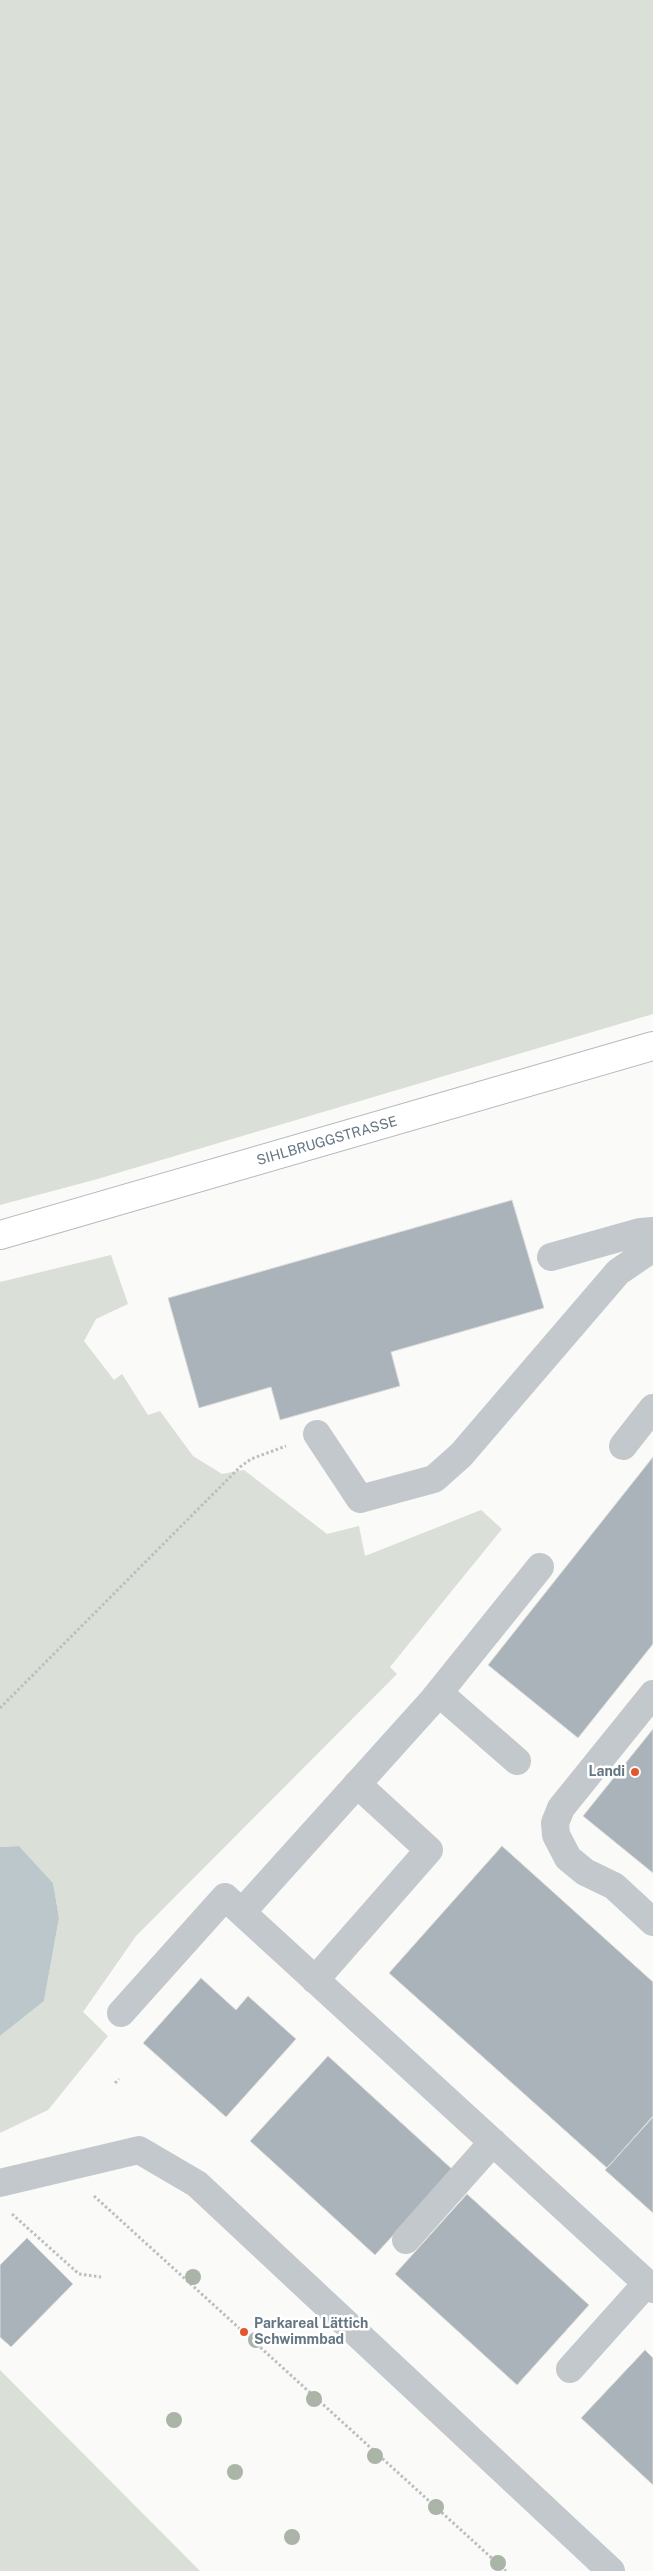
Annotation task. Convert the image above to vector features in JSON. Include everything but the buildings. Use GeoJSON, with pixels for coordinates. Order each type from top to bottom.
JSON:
{"type":"FeatureCollection","features":[{"type":"Feature","properties":{"kind":"main road","name":"SIHLBRUGGSTRASSE"},"geometry":{"type":"LineString","coordinates":[[0,1235],[653,1046]]}},
{"type":"Feature","properties":{"kind":"lane"},"geometry":{"type":"LineString","coordinates":[[552,1257],[640,1232],[653,1231]]}},
{"type":"Feature","properties":{"kind":"lane"},"geometry":{"type":"LineString","coordinates":[[317,1434],[360,1499],[434,1479],[462,1455],[618,1272],[653,1248]]}},
{"type":"Feature","properties":{"kind":"lane"},"geometry":{"type":"LineString","coordinates":[[623,1446],[653,1408]]}},
{"type":"Feature","properties":{"kind":"lane"},"geometry":{"type":"LineString","coordinates":[[242,1912],[438,1693],[540,1567]]}},
{"type":"Feature","properties":{"kind":"lane"},"geometry":{"type":"LineString","coordinates":[[438,1693],[517,1761]]}},
{"type":"Feature","properties":{"kind":"lane"},"geometry":{"type":"LineString","coordinates":[[653,1694],[561,1808],[555,1823],[556,1836],[568,1858],[585,1872],[614,1886],[653,1922]]}},
{"type":"Feature","properties":{"kind":"lane"},"geometry":{"type":"LineString","coordinates":[[315,1980],[429,1850],[357,1784]]}},
{"type":"Feature","properties":{"kind":"lane"},"geometry":{"type":"LineString","coordinates":[[122,2013],[225,1897],[650,2286],[570,2369]]}},
{"type":"Feature","properties":{"kind":"lane"},"geometry":{"type":"LineString","coordinates":[[406,2240],[493,2142]]}},
{"type":"Feature","properties":{"kind":"lane"},"geometry":{"type":"LineString","coordinates":[[0,2182],[139,2150],[197,2184],[611,2571]]}},
{"type":"Feature","properties":{"kind":"path"},"geometry":{"type":"LineString","coordinates":[[0,1708],[240,1467],[251,1459],[317,1434]]}},
{"type":"Feature","properties":{"kind":"path"},"geometry":{"type":"LineString","coordinates":[[115,2083],[119,2079]]}},
{"type":"Feature","properties":{"kind":"path"},"geometry":{"type":"LineString","coordinates":[[63,2168],[506,2571]]}},
{"type":"Feature","properties":{"kind":"path"},"geometry":{"type":"LineString","coordinates":[[8,2211],[79,2274],[100,2277]]}},
{"type":"Feature","properties":{"kind":"shaded area"},"geometry":{"type":"Polygon","coordinates":[[[0,0],[653,0],[653,1014],[94,1180],[0,1205],[0,0]]]}},
{"type":"Feature","properties":{"kind":"shaded area"},"geometry":{"type":"Polygon","coordinates":[[[111,1255],[128,1304],[96,1319],[84,1341],[114,1380],[122,1374],[148,1415],[160,1411],[193,1456],[222,1474],[244,1470],[327,1534],[359,1526],[365,1556],[481,1510],[502,1529],[390,1667],[397,1674],[136,1936],[83,2012],[108,2036],[48,2110],[0,2133],[0,2036],[44,2001],[59,1918],[53,1883],[19,1846],[0,1847],[0,1282],[111,1255]]]}},
{"type":"Feature","properties":{"kind":"shaded area"},"geometry":{"type":"Polygon","coordinates":[[[19,1846],[53,1883],[59,1918],[44,2001],[0,2036],[0,1847],[19,1846]]]}},
{"type":"Feature","properties":{"kind":"shaded area"},"geometry":{"type":"Polygon","coordinates":[[[0,2370],[200,2571],[0,2571],[0,2370]]]}},
{"type":"Feature","properties":{"kind":"place","name":"Landi"},"geometry":{"type":"Point","coordinates":[635,1772]}},
{"type":"Feature","properties":{"kind":"place","name":"Parkareal Lättich Schwimmbad"},"geometry":{"type":"Point","coordinates":[244,2332]}}]}
